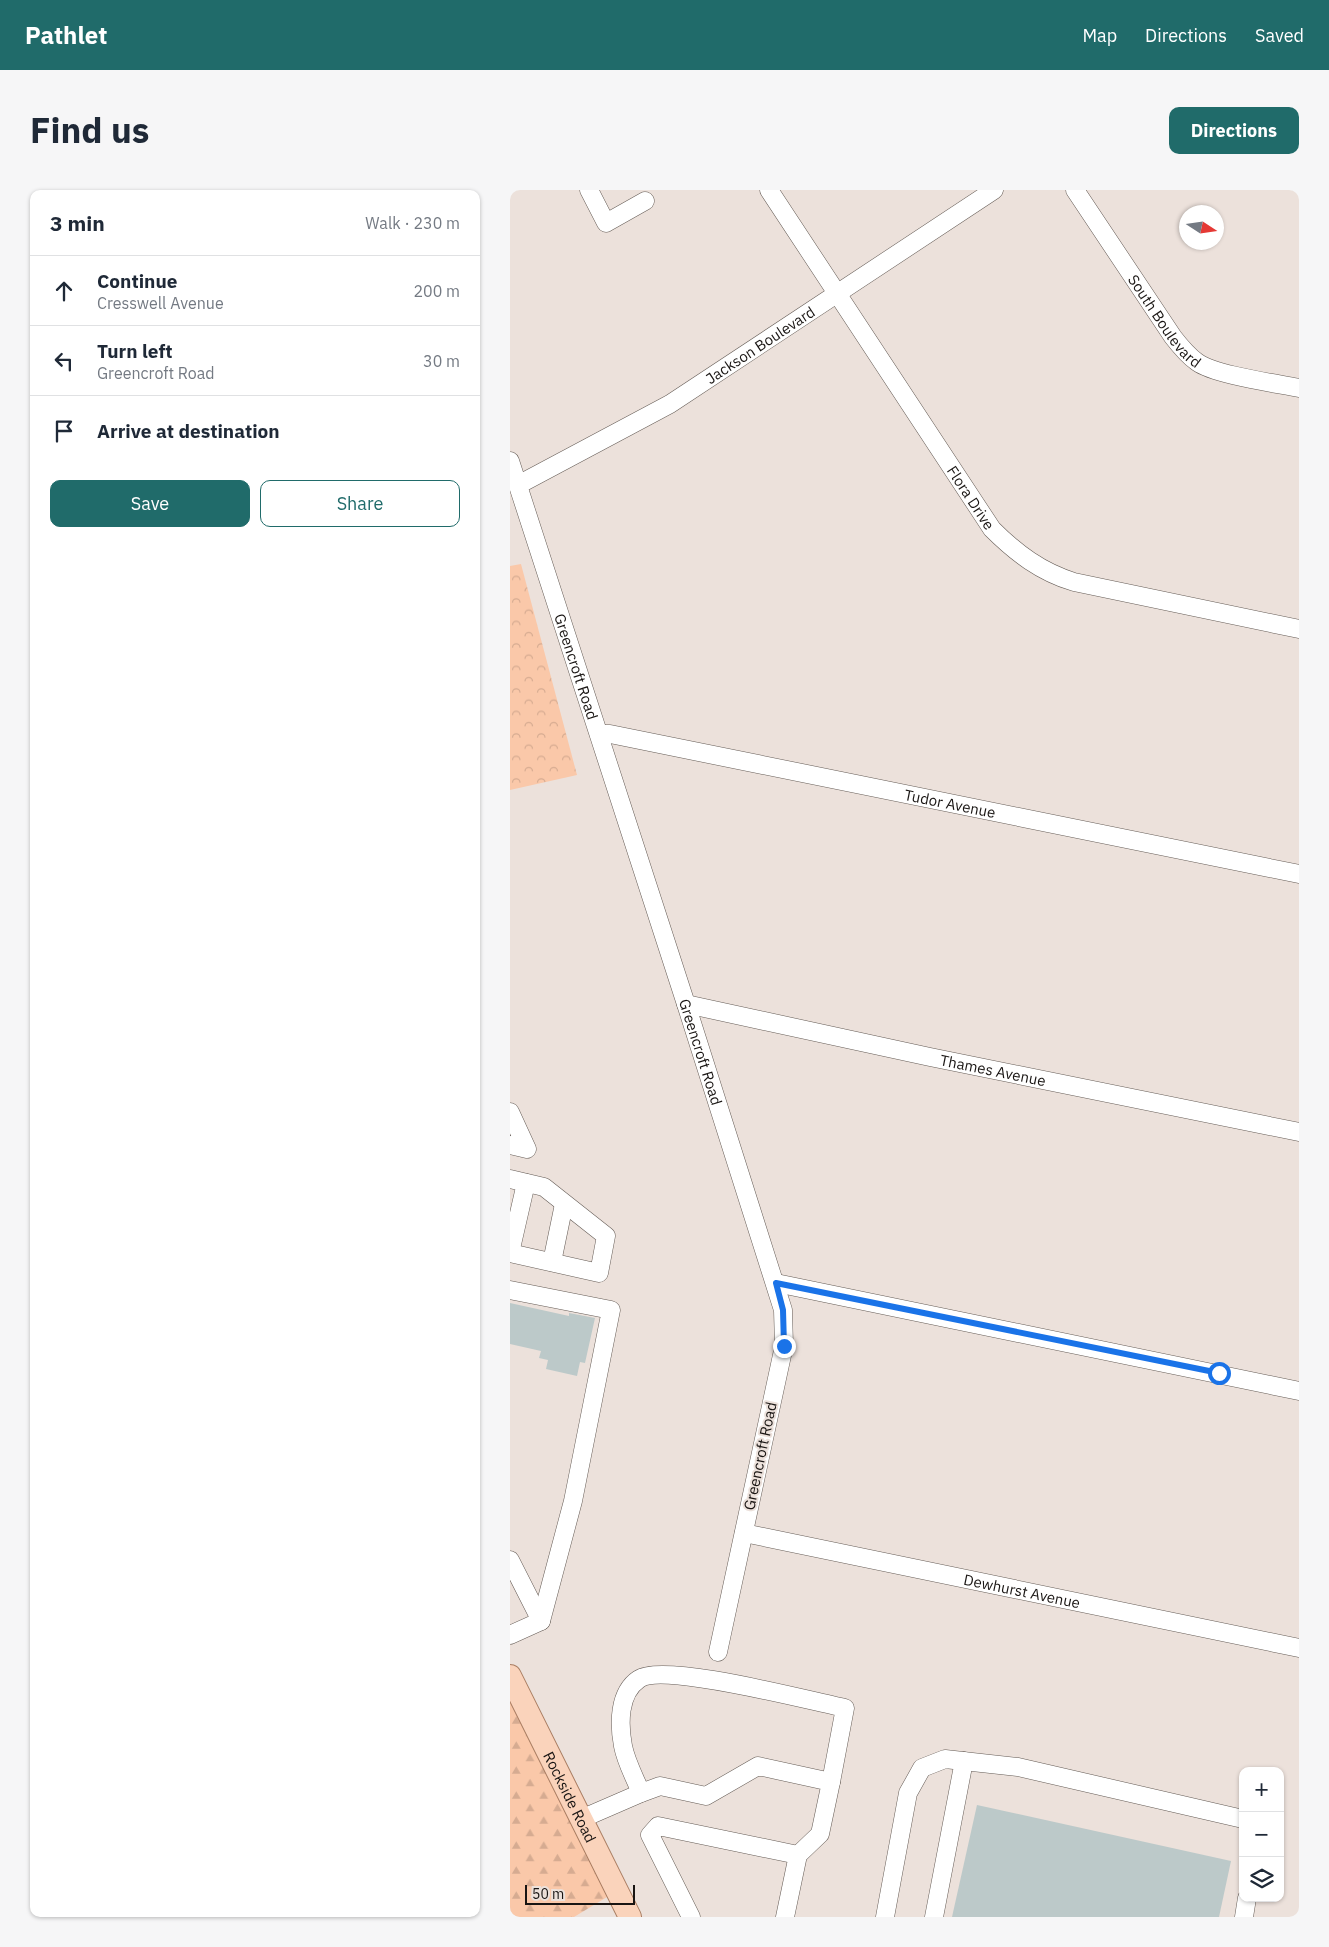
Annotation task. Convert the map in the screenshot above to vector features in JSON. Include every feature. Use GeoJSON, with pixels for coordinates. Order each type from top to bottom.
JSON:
{"type":"FeatureCollection","features":[{"type":"Feature","properties":{"kind":"main road","name":"Rockside Road"},"geometry":{"type":"LineString","coordinates":[[510,1676],[630,1917]]}},
{"type":"Feature","properties":{"kind":"street"},"geometry":{"type":"LineString","coordinates":[[589,190],[606,223],[645,201]]}},
{"type":"Feature","properties":{"kind":"street","name":"Flora Drive"},"geometry":{"type":"LineString","coordinates":[[769,190],[836,295],[992,528],[1021,555],[1042,569],[1074,582],[1299,629]]}},
{"type":"Feature","properties":{"kind":"street","name":"Jackson Boulevard"},"geometry":{"type":"LineString","coordinates":[[518,485],[670,404],[994,190]]}},
{"type":"Feature","properties":{"kind":"street","name":"South Boulevard"},"geometry":{"type":"LineString","coordinates":[[1075,190],[1173,337],[1186,353],[1198,363],[1215,370],[1299,388]]}},
{"type":"Feature","properties":{"kind":"street","name":"Greencroft Road"},"geometry":{"type":"LineString","coordinates":[[510,461],[776,1283],[783,1310],[784,1346],[718,1652]]}},
{"type":"Feature","properties":{"kind":"street","name":"Tudor Avenue"},"geometry":{"type":"LineString","coordinates":[[599,734],[610,734],[1299,874]]}},
{"type":"Feature","properties":{"kind":"street","name":"Thames Avenue"},"geometry":{"type":"LineString","coordinates":[[686,1004],[930,1057],[1299,1132]]}},
{"type":"Feature","properties":{"kind":"street"},"geometry":{"type":"LineString","coordinates":[[510,1112],[527,1149],[510,1145]]}},
{"type":"Feature","properties":{"kind":"street"},"geometry":{"type":"LineString","coordinates":[[518,1181],[544,1187],[564,1204],[606,1236],[599,1273],[510,1253],[518,1181]]}},
{"type":"Feature","properties":{"kind":"street"},"geometry":{"type":"LineString","coordinates":[[552,1262],[564,1204]]}},
{"type":"Feature","properties":{"kind":"street"},"geometry":{"type":"LineString","coordinates":[[776,1283],[1299,1391]]}},
{"type":"Feature","properties":{"kind":"street"},"geometry":{"type":"LineString","coordinates":[[510,1290],[610,1310],[573,1501],[541,1620],[510,1635]]}},
{"type":"Feature","properties":{"kind":"street","name":"Dewhurst Avenue"},"geometry":{"type":"LineString","coordinates":[[744,1533],[1299,1648]]}},
{"type":"Feature","properties":{"kind":"street"},"geometry":{"type":"LineString","coordinates":[[510,1560],[541,1620]]}},
{"type":"Feature","properties":{"kind":"street"},"geometry":{"type":"LineString","coordinates":[[641,1792],[623,1747],[621,1714],[625,1698],[640,1678],[655,1674],[694,1676],[845,1708],[820,1834],[798,1855],[785,1917]]}},
{"type":"Feature","properties":{"kind":"street"},"geometry":{"type":"LineString","coordinates":[[885,1917],[908,1793],[922,1768],[945,1759],[1018,1767],[1239,1818]]}},
{"type":"Feature","properties":{"kind":"street"},"geometry":{"type":"LineString","coordinates":[[934,1917],[964,1761]]}},
{"type":"Feature","properties":{"kind":"street"},"geometry":{"type":"LineString","coordinates":[[581,1819],[641,1792],[660,1786],[706,1796],[758,1766],[831,1782]]}},
{"type":"Feature","properties":{"kind":"street"},"geometry":{"type":"LineString","coordinates":[[691,1917],[650,1836],[658,1826],[798,1855]]}},
{"type":"Feature","properties":{"kind":"street"},"geometry":{"type":"LineString","coordinates":[[1244,1917],[1246,1902]]}},
{"type":"Feature","properties":{"kind":"green space"},"geometry":{"type":"Polygon","coordinates":[[[521,564],[577,775],[510,790],[510,566],[521,564]]]}},
{"type":"Feature","properties":{"kind":"green space"},"geometry":{"type":"Polygon","coordinates":[[[510,1687],[617,1891],[574,1917],[510,1917],[510,1687]]]}},
{"type":"Feature","properties":{"kind":"building"},"geometry":{"type":"Polygon","coordinates":[[[510,1303],[569,1316],[569,1313],[595,1318],[585,1363],[580,1362],[577,1376],[546,1369],[548,1360],[539,1358],[541,1351],[510,1344],[510,1303]]]}},
{"type":"Feature","properties":{"kind":"building"},"geometry":{"type":"Polygon","coordinates":[[[977,1805],[1231,1861],[1219,1917],[952,1917],[977,1805]]]}},
{"type":"Feature","properties":{"kind":"route"},"geometry":{"type":"LineString","coordinates":[[784,1346],[785,1324],[776,1283],[1219,1373]]}}]}
